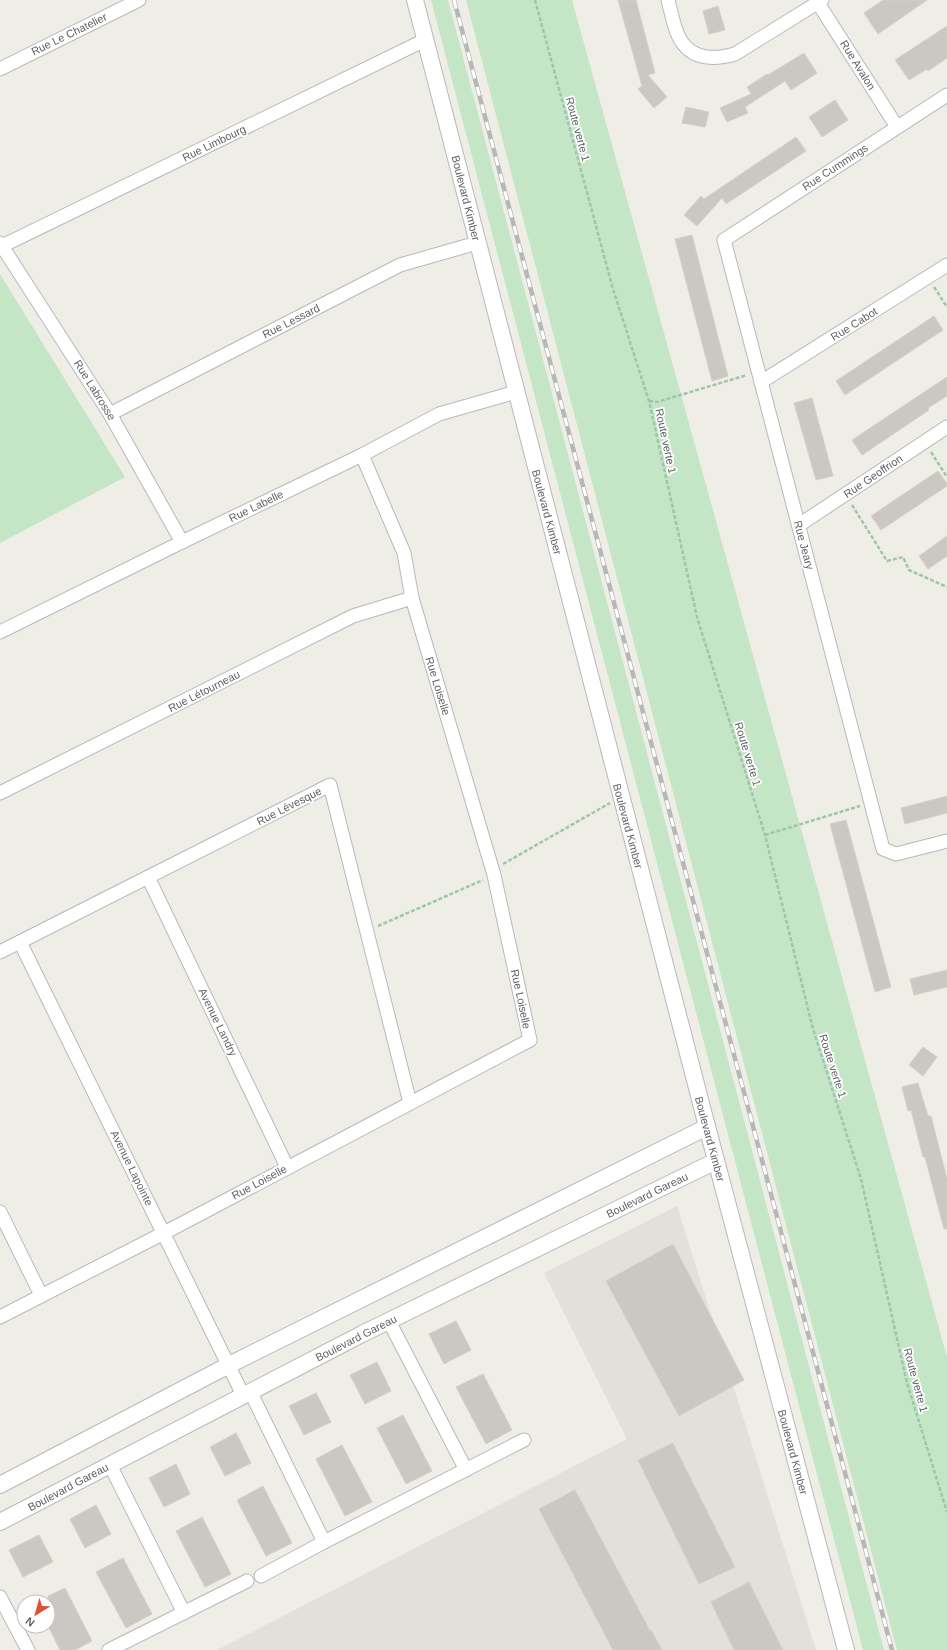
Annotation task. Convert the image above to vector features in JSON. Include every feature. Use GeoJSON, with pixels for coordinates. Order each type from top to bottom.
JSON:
{"type":"FeatureCollection","features":[{"type":"Feature","properties":{"kind":"street","name":"Rue Le Chatelier"},"geometry":{"type":"LineString","coordinates":[[0,68],[139,0]]}},
{"type":"Feature","properties":{"kind":"street","name":"Boulevard Kimber"},"geometry":{"type":"LineString","coordinates":[[415,0],[707,1127],[846,1650]]}},
{"type":"Feature","properties":{"kind":"street"},"geometry":{"type":"LineString","coordinates":[[668,0],[679,39],[688,48],[700,56],[719,58],[735,54],[820,1]]}},
{"type":"Feature","properties":{"kind":"street","name":"Rue Avalon"},"geometry":{"type":"LineString","coordinates":[[820,1],[897,127]]}},
{"type":"Feature","properties":{"kind":"street","name":"Rue Limbourg"},"geometry":{"type":"LineString","coordinates":[[1,244],[425,40]]}},
{"type":"Feature","properties":{"kind":"street","name":"Rue Cummings"},"geometry":{"type":"LineString","coordinates":[[724,240],[947,95]]}},
{"type":"Feature","properties":{"kind":"street","name":"Rue Jeary"},"geometry":{"type":"LineString","coordinates":[[724,240],[883,849],[896,854],[947,841]]}},
{"type":"Feature","properties":{"kind":"street","name":"Rue Lessard"},"geometry":{"type":"LineString","coordinates":[[110,414],[400,265],[477,243]]}},
{"type":"Feature","properties":{"kind":"street","name":"Rue Labrosse"},"geometry":{"type":"LineString","coordinates":[[1,244],[110,414],[182,542]]}},
{"type":"Feature","properties":{"kind":"street","name":"Rue Cabot"},"geometry":{"type":"LineString","coordinates":[[760,377],[947,265]]}},
{"type":"Feature","properties":{"kind":"street","name":"Rue Labelle"},"geometry":{"type":"LineString","coordinates":[[0,632],[362,455],[439,414],[516,392]]}},
{"type":"Feature","properties":{"kind":"street","name":"Rue Geoffrion"},"geometry":{"type":"LineString","coordinates":[[799,526],[947,427]]}},
{"type":"Feature","properties":{"kind":"street","name":"Rue Loiselle"},"geometry":{"type":"LineString","coordinates":[[0,1317],[164,1233],[530,1040],[493,872],[412,598],[404,553],[362,455]]}},
{"type":"Feature","properties":{"kind":"street","name":"Rue Létourneau"},"geometry":{"type":"LineString","coordinates":[[0,793],[353,616],[412,598]]}},
{"type":"Feature","properties":{"kind":"street","name":"Rue Lévesque"},"geometry":{"type":"LineString","coordinates":[[0,952],[330,785],[410,1102]]}},
{"type":"Feature","properties":{"kind":"street","name":"Avenue Landry"},"geometry":{"type":"LineString","coordinates":[[148,877],[287,1167]]}},
{"type":"Feature","properties":{"kind":"street","name":"Avenue Lapointe"},"geometry":{"type":"LineString","coordinates":[[20,942],[229,1365],[247,1393],[324,1542]]}},
{"type":"Feature","properties":{"kind":"street"},"geometry":{"type":"LineString","coordinates":[[0,1485],[229,1365],[707,1127]]}},
{"type":"Feature","properties":{"kind":"street","name":"Boulevard Gareau"},"geometry":{"type":"LineString","coordinates":[[0,1522],[247,1393],[389,1321],[716,1161]]}},
{"type":"Feature","properties":{"kind":"street"},"geometry":{"type":"LineString","coordinates":[[0,1212],[41,1295]]}},
{"type":"Feature","properties":{"kind":"street"},"geometry":{"type":"LineString","coordinates":[[389,1321],[466,1470]]}},
{"type":"Feature","properties":{"kind":"street"},"geometry":{"type":"LineString","coordinates":[[261,1576],[324,1542],[524,1440]]}},
{"type":"Feature","properties":{"kind":"street"},"geometry":{"type":"LineString","coordinates":[[110,1465],[184,1613]]}},
{"type":"Feature","properties":{"kind":"street"},"geometry":{"type":"LineString","coordinates":[[109,1650],[248,1581]]}},
{"type":"Feature","properties":{"kind":"street"},"geometry":{"type":"LineString","coordinates":[[0,1597],[28,1650]]}},
{"type":"Feature","properties":{"kind":"path","name":"Route verte 1"},"geometry":{"type":"LineString","coordinates":[[535,0],[613,289],[649,401],[697,617],[765,835],[813,1029],[861,1178],[907,1383],[947,1512]]}},
{"type":"Feature","properties":{"kind":"path"},"geometry":{"type":"LineString","coordinates":[[928,277],[947,307]]}},
{"type":"Feature","properties":{"kind":"path"},"geometry":{"type":"LineString","coordinates":[[649,401],[657,402],[760,377]]}},
{"type":"Feature","properties":{"kind":"path"},"geometry":{"type":"LineString","coordinates":[[924,442],[947,476]]}},
{"type":"Feature","properties":{"kind":"path"},"geometry":{"type":"LineString","coordinates":[[845,495],[887,561],[903,557],[909,570],[947,587]]}},
{"type":"Feature","properties":{"kind":"path"},"geometry":{"type":"LineString","coordinates":[[366,931],[493,872],[621,797]]}},
{"type":"Feature","properties":{"kind":"path"},"geometry":{"type":"LineString","coordinates":[[765,835],[872,803]]}},
{"type":"Feature","properties":{"kind":"shaded area"},"geometry":{"type":"Polygon","coordinates":[[[677,1206],[816,1650],[217,1650],[627,1439],[544,1273],[677,1206]]]}},
{"type":"Feature","properties":{"kind":"green space"},"geometry":{"type":"Polygon","coordinates":[[[431,0],[448,0],[884,1650],[863,1650],[431,0]]]}},
{"type":"Feature","properties":{"kind":"green space"},"geometry":{"type":"Polygon","coordinates":[[[466,0],[572,0],[947,1357],[947,1650],[897,1650],[466,0]]]}},
{"type":"Feature","properties":{"kind":"green space"},"geometry":{"type":"Polygon","coordinates":[[[0,274],[125,477],[0,543],[0,274]]]}},
{"type":"Feature","properties":{"kind":"building"},"geometry":{"type":"Polygon","coordinates":[[[618,0],[636,0],[655,73],[648,75],[667,97],[654,108],[638,89],[642,86],[618,0]]]}},
{"type":"Feature","properties":{"kind":"building"},"geometry":{"type":"Polygon","coordinates":[[[883,0],[927,0],[878,34],[864,13],[883,0]]]}},
{"type":"Feature","properties":{"kind":"building"},"geometry":{"type":"Polygon","coordinates":[[[718,6],[725,30],[709,34],[703,11],[718,6]]]}},
{"type":"Feature","properties":{"kind":"building"},"geometry":{"type":"Polygon","coordinates":[[[947,26],[947,58],[928,71],[927,69],[909,80],[895,60],[947,26]]]}},
{"type":"Feature","properties":{"kind":"building"},"geometry":{"type":"Polygon","coordinates":[[[804,53],[817,73],[791,90],[785,81],[745,107],[748,113],[727,122],[720,108],[751,94],[747,87],[804,53]]]}},
{"type":"Feature","properties":{"kind":"building"},"geometry":{"type":"Polygon","coordinates":[[[835,100],[848,120],[822,137],[809,117],[835,100]]]}},
{"type":"Feature","properties":{"kind":"building"},"geometry":{"type":"Polygon","coordinates":[[[686,107],[709,112],[705,127],[682,123],[686,107]]]}},
{"type":"Feature","properties":{"kind":"building"},"geometry":{"type":"Polygon","coordinates":[[[796,137],[806,151],[726,204],[722,198],[697,226],[684,215],[701,196],[704,199],[796,137]]]}},
{"type":"Feature","properties":{"kind":"building"},"geometry":{"type":"Polygon","coordinates":[[[692,235],[728,376],[712,381],[675,239],[692,235]]]}},
{"type":"Feature","properties":{"kind":"building"},"geometry":{"type":"Polygon","coordinates":[[[934,316],[943,330],[845,395],[836,381],[934,316]]]}},
{"type":"Feature","properties":{"kind":"building"},"geometry":{"type":"Polygon","coordinates":[[[947,377],[947,396],[928,408],[929,410],[862,455],[852,440],[947,377]]]}},
{"type":"Feature","properties":{"kind":"building"},"geometry":{"type":"Polygon","coordinates":[[[812,398],[833,476],[816,480],[794,403],[812,398]]]}},
{"type":"Feature","properties":{"kind":"building"},"geometry":{"type":"Polygon","coordinates":[[[938,471],[947,486],[881,530],[871,516],[938,471]]]}},
{"type":"Feature","properties":{"kind":"building"},"geometry":{"type":"Polygon","coordinates":[[[947,536],[947,556],[928,569],[919,556],[947,536]]]}},
{"type":"Feature","properties":{"kind":"building"},"geometry":{"type":"Polygon","coordinates":[[[947,796],[947,813],[905,824],[901,808],[947,796]]]}},
{"type":"Feature","properties":{"kind":"building"},"geometry":{"type":"Polygon","coordinates":[[[846,820],[891,987],[875,992],[830,824],[846,820]]]}},
{"type":"Feature","properties":{"kind":"building"},"geometry":{"type":"Polygon","coordinates":[[[947,970],[947,987],[914,995],[910,979],[947,970]]]}},
{"type":"Feature","properties":{"kind":"building"},"geometry":{"type":"Polygon","coordinates":[[[923,1047],[937,1057],[923,1076],[909,1065],[923,1047]]]}},
{"type":"Feature","properties":{"kind":"building"},"geometry":{"type":"Polygon","coordinates":[[[918,1083],[928,1116],[931,1116],[947,1179],[947,1229],[944,1229],[925,1157],[923,1157],[911,1110],[908,1111],[902,1087],[918,1083]]]}},
{"type":"Feature","properties":{"kind":"building"},"geometry":{"type":"Polygon","coordinates":[[[673,1244],[744,1380],[679,1416],[606,1281],[673,1244]]]}},
{"type":"Feature","properties":{"kind":"building"},"geometry":{"type":"Polygon","coordinates":[[[456,1321],[471,1350],[444,1364],[429,1334],[456,1321]]]}},
{"type":"Feature","properties":{"kind":"building"},"geometry":{"type":"Polygon","coordinates":[[[377,1362],[391,1391],[365,1404],[350,1375],[377,1362]]]}},
{"type":"Feature","properties":{"kind":"building"},"geometry":{"type":"Polygon","coordinates":[[[483,1374],[512,1430],[486,1444],[456,1387],[483,1374]]]}},
{"type":"Feature","properties":{"kind":"building"},"geometry":{"type":"Polygon","coordinates":[[[316,1393],[331,1422],[304,1435],[289,1406],[316,1393]]]}},
{"type":"Feature","properties":{"kind":"building"},"geometry":{"type":"Polygon","coordinates":[[[403,1415],[432,1471],[406,1484],[377,1428],[403,1415]]]}},
{"type":"Feature","properties":{"kind":"building"},"geometry":{"type":"Polygon","coordinates":[[[236,1433],[251,1463],[225,1476],[210,1447],[236,1433]]]}},
{"type":"Feature","properties":{"kind":"building"},"geometry":{"type":"Polygon","coordinates":[[[673,1443],[735,1567],[699,1584],[638,1460],[673,1443]]]}},
{"type":"Feature","properties":{"kind":"building"},"geometry":{"type":"Polygon","coordinates":[[[342,1445],[372,1502],[345,1516],[316,1459],[342,1445]]]}},
{"type":"Feature","properties":{"kind":"building"},"geometry":{"type":"Polygon","coordinates":[[[176,1464],[190,1494],[164,1507],[149,1478],[176,1464]]]}},
{"type":"Feature","properties":{"kind":"building"},"geometry":{"type":"Polygon","coordinates":[[[263,1486],[292,1543],[266,1556],[237,1500],[263,1486]]]}},
{"type":"Feature","properties":{"kind":"building"},"geometry":{"type":"Polygon","coordinates":[[[575,1490],[650,1631],[651,1630],[662,1650],[613,1650],[539,1509],[575,1490]]]}},
{"type":"Feature","properties":{"kind":"building"},"geometry":{"type":"Polygon","coordinates":[[[96,1505],[111,1534],[85,1548],[70,1519],[96,1505]]]}},
{"type":"Feature","properties":{"kind":"building"},"geometry":{"type":"Polygon","coordinates":[[[202,1517],[231,1574],[205,1587],[176,1531],[202,1517]]]}},
{"type":"Feature","properties":{"kind":"building"},"geometry":{"type":"Polygon","coordinates":[[[39,1535],[53,1562],[23,1577],[9,1550],[39,1535]]]}},
{"type":"Feature","properties":{"kind":"building"},"geometry":{"type":"Polygon","coordinates":[[[123,1558],[152,1614],[126,1628],[96,1572],[123,1558]]]}},
{"type":"Feature","properties":{"kind":"building"},"geometry":{"type":"Polygon","coordinates":[[[749,1582],[783,1650],[734,1650],[711,1602],[749,1582]]]}},
{"type":"Feature","properties":{"kind":"building"},"geometry":{"type":"Polygon","coordinates":[[[65,1588],[92,1641],[75,1650],[60,1650],[52,1634],[56,1634],[56,1594],[52,1594],[65,1588]]]}},
{"type":"Feature","properties":{"kind":"railway"},"geometry":{"type":"LineString","coordinates":[[454,0],[892,1650]]}}]}
